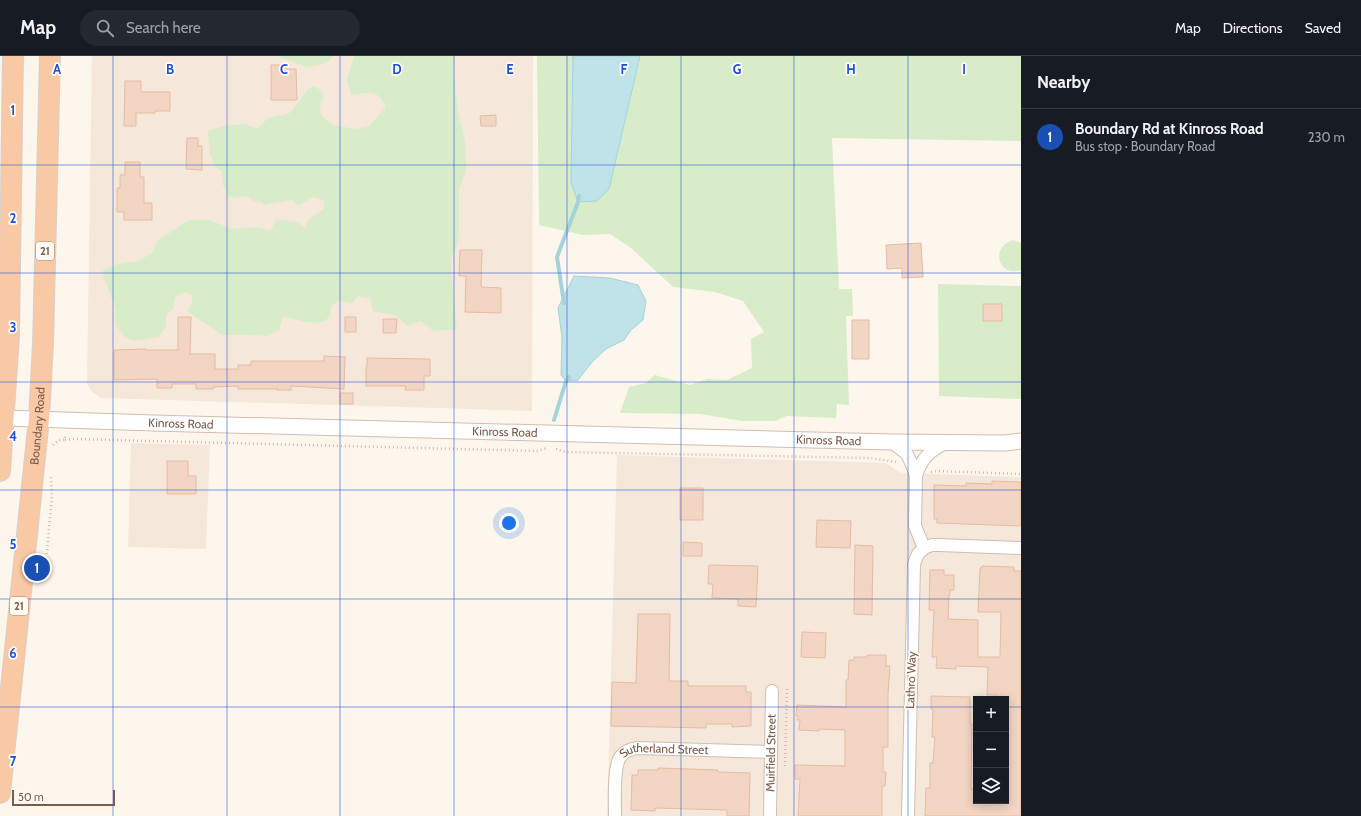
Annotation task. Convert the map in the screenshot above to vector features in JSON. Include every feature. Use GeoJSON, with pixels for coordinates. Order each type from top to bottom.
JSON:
{"type":"FeatureCollection","features":[{"type":"Feature","properties":{"kind":"highway"},"geometry":{"type":"LineString","coordinates":[[0,471],[9,335],[13,56]]}},
{"type":"Feature","properties":{"kind":"highway","name":"Boundary Road"},"geometry":{"type":"LineString","coordinates":[[0,793],[39,419],[43,344],[50,56]]}},
{"type":"Feature","properties":{"kind":"street","name":"Kinross Road"},"geometry":{"type":"LineString","coordinates":[[4,418],[892,442],[1005,443],[1021,441]]}},
{"type":"Feature","properties":{"kind":"street"},"geometry":{"type":"LineString","coordinates":[[892,442],[907,454],[921,476]]}},
{"type":"Feature","properties":{"kind":"street"},"geometry":{"type":"LineString","coordinates":[[948,442],[939,446],[925,456],[915,526],[924,548],[932,545],[1021,548]]}},
{"type":"Feature","properties":{"kind":"street","name":"Kinross Road"},"geometry":{"type":"LineString","coordinates":[[1005,443],[1021,448]]}},
{"type":"Feature","properties":{"kind":"street","name":"Lathro Way"},"geometry":{"type":"LineString","coordinates":[[908,816],[914,564],[918,554],[924,548]]}},
{"type":"Feature","properties":{"kind":"street","name":"Muirfield Street"},"geometry":{"type":"LineString","coordinates":[[770,816],[772,691]]}},
{"type":"Feature","properties":{"kind":"street","name":"Sutherland Street"},"geometry":{"type":"LineString","coordinates":[[615,816],[616,765],[621,756],[629,750],[637,748],[771,752]]}},
{"type":"Feature","properties":{"kind":"path"},"geometry":{"type":"LineString","coordinates":[[52,447],[59,440],[65,438],[537,451],[547,448],[565,452],[870,458],[897,462]]}},
{"type":"Feature","properties":{"kind":"path"},"geometry":{"type":"LineString","coordinates":[[921,476],[932,471],[1021,474]]}},
{"type":"Feature","properties":{"kind":"path"},"geometry":{"type":"LineString","coordinates":[[46,562],[52,496],[51,472]]}},
{"type":"Feature","properties":{"kind":"path"},"geometry":{"type":"LineString","coordinates":[[785,773],[787,688]]}},
{"type":"Feature","properties":{"kind":"shaded area"},"geometry":{"type":"Polygon","coordinates":[[[92,56],[533,56],[532,411],[101,398],[91,391],[87,383],[92,56]]]}},
{"type":"Feature","properties":{"kind":"shaded area"},"geometry":{"type":"Polygon","coordinates":[[[131,443],[210,445],[206,549],[128,547],[131,443]]]}},
{"type":"Feature","properties":{"kind":"shaded area"},"geometry":{"type":"Polygon","coordinates":[[[617,455],[885,463],[901,473],[1021,477],[1021,816],[607,816],[617,455]]]}},
{"type":"Feature","properties":{"kind":"green space"},"geometry":{"type":"Polygon","coordinates":[[[277,56],[333,56],[327,63],[306,67],[277,56]]]}},
{"type":"Feature","properties":{"kind":"green space"},"geometry":{"type":"Polygon","coordinates":[[[354,56],[455,56],[454,72],[458,112],[465,141],[466,171],[459,189],[459,238],[455,251],[450,260],[457,329],[433,331],[421,321],[408,326],[394,315],[373,311],[370,298],[358,296],[352,303],[339,301],[331,306],[330,315],[321,322],[315,323],[301,321],[283,316],[279,330],[267,336],[222,335],[187,311],[192,304],[192,296],[185,292],[175,297],[173,309],[166,315],[166,326],[159,337],[135,341],[125,337],[116,326],[115,308],[102,271],[118,264],[138,261],[152,253],[157,241],[189,220],[210,220],[232,229],[259,227],[270,231],[277,219],[297,222],[305,228],[308,220],[324,209],[324,201],[314,197],[298,205],[292,200],[264,205],[259,201],[253,201],[247,196],[238,198],[228,196],[223,185],[222,172],[214,165],[210,153],[208,131],[223,126],[245,124],[257,129],[268,118],[290,113],[307,90],[314,86],[322,91],[323,98],[320,104],[321,115],[333,125],[354,129],[369,126],[386,107],[376,94],[368,92],[351,95],[347,80],[354,56]]]}},
{"type":"Feature","properties":{"kind":"green space"},"geometry":{"type":"Polygon","coordinates":[[[537,56],[573,56],[571,182],[609,189],[640,56],[1021,56],[1021,141],[832,138],[839,289],[852,289],[853,316],[846,316],[849,405],[837,404],[836,418],[787,416],[775,421],[742,421],[700,414],[620,413],[629,387],[646,383],[655,375],[690,385],[707,379],[727,380],[752,368],[751,339],[764,332],[743,301],[715,292],[673,287],[631,248],[610,234],[583,235],[539,225],[537,56]]]}},
{"type":"Feature","properties":{"kind":"green space"},"geometry":{"type":"Polygon","coordinates":[[[1013,240],[1021,243],[1021,270],[1007,270],[1002,266],[1000,261],[999,255],[1001,249],[1013,240]]]}},
{"type":"Feature","properties":{"kind":"green space"},"geometry":{"type":"Polygon","coordinates":[[[938,284],[1021,286],[1021,399],[939,396],[938,284]]]}},
{"type":"Feature","properties":{"kind":"water"},"geometry":{"type":"Polygon","coordinates":[[[573,56],[640,56],[609,189],[597,201],[578,202],[571,182],[573,56]]]}},
{"type":"Feature","properties":{"kind":"water"},"geometry":{"type":"Polygon","coordinates":[[[574,276],[610,278],[638,285],[646,301],[643,320],[631,330],[624,340],[606,349],[592,362],[578,380],[566,381],[561,375],[562,337],[558,308],[574,276]]]}},
{"type":"Feature","properties":{"kind":"building"},"geometry":{"type":"Polygon","coordinates":[[[271,65],[286,65],[286,69],[296,69],[297,100],[271,100],[271,65]]]}},
{"type":"Feature","properties":{"kind":"building"},"geometry":{"type":"Polygon","coordinates":[[[125,81],[141,81],[141,92],[170,92],[170,111],[136,113],[136,126],[124,126],[125,81]]]}},
{"type":"Feature","properties":{"kind":"building"},"geometry":{"type":"Polygon","coordinates":[[[496,115],[496,126],[481,126],[480,116],[496,115]]]}},
{"type":"Feature","properties":{"kind":"building"},"geometry":{"type":"Polygon","coordinates":[[[187,138],[198,138],[198,146],[202,146],[202,170],[186,169],[187,138]]]}},
{"type":"Feature","properties":{"kind":"building"},"geometry":{"type":"Polygon","coordinates":[[[125,162],[140,162],[140,177],[144,177],[144,203],[152,203],[152,220],[124,220],[124,212],[117,212],[117,188],[120,188],[120,175],[125,175],[125,162]]]}},
{"type":"Feature","properties":{"kind":"building"},"geometry":{"type":"Polygon","coordinates":[[[921,243],[923,277],[902,278],[902,268],[887,269],[886,245],[921,243]]]}},
{"type":"Feature","properties":{"kind":"building"},"geometry":{"type":"Polygon","coordinates":[[[460,250],[482,250],[481,287],[501,288],[501,313],[465,312],[466,276],[459,276],[460,250]]]}},
{"type":"Feature","properties":{"kind":"building"},"geometry":{"type":"Polygon","coordinates":[[[983,304],[1002,304],[1002,321],[983,321],[983,304]]]}},
{"type":"Feature","properties":{"kind":"building"},"geometry":{"type":"Polygon","coordinates":[[[178,317],[191,317],[190,354],[215,354],[215,369],[238,369],[238,365],[251,365],[251,361],[324,361],[324,356],[345,357],[344,389],[291,386],[291,390],[238,389],[238,386],[213,387],[213,389],[196,389],[196,384],[172,384],[172,388],[157,388],[157,379],[114,380],[114,350],[178,350],[178,317]]]}},
{"type":"Feature","properties":{"kind":"building"},"geometry":{"type":"Polygon","coordinates":[[[345,317],[356,317],[356,332],[345,332],[345,317]]]}},
{"type":"Feature","properties":{"kind":"building"},"geometry":{"type":"Polygon","coordinates":[[[383,319],[397,319],[396,333],[383,333],[383,319]]]}},
{"type":"Feature","properties":{"kind":"building"},"geometry":{"type":"Polygon","coordinates":[[[852,320],[869,320],[869,359],[852,359],[852,320]]]}},
{"type":"Feature","properties":{"kind":"building"},"geometry":{"type":"Polygon","coordinates":[[[367,358],[430,359],[430,376],[424,376],[424,390],[405,390],[406,386],[366,386],[367,358]]]}},
{"type":"Feature","properties":{"kind":"building"},"geometry":{"type":"Polygon","coordinates":[[[340,393],[353,393],[353,404],[340,404],[340,393]]]}},
{"type":"Feature","properties":{"kind":"building"},"geometry":{"type":"Polygon","coordinates":[[[167,461],[188,461],[188,476],[196,476],[196,494],[167,494],[167,461]]]}},
{"type":"Feature","properties":{"kind":"building"},"geometry":{"type":"Polygon","coordinates":[[[992,481],[1021,482],[1021,526],[937,523],[937,519],[934,519],[934,485],[966,486],[966,483],[992,484],[992,481]]]}},
{"type":"Feature","properties":{"kind":"building"},"geometry":{"type":"Polygon","coordinates":[[[680,488],[703,488],[703,520],[680,520],[680,488]]]}},
{"type":"Feature","properties":{"kind":"building"},"geometry":{"type":"Polygon","coordinates":[[[817,520],[851,521],[850,548],[816,547],[817,520]]]}},
{"type":"Feature","properties":{"kind":"building"},"geometry":{"type":"Polygon","coordinates":[[[683,542],[702,543],[702,556],[683,556],[683,542]]]}},
{"type":"Feature","properties":{"kind":"building"},"geometry":{"type":"Polygon","coordinates":[[[855,545],[873,546],[872,615],[854,614],[855,545]]]}},
{"type":"Feature","properties":{"kind":"building"},"geometry":{"type":"Polygon","coordinates":[[[709,565],[758,566],[756,607],[738,606],[738,599],[712,598],[713,584],[708,584],[709,565]]]}},
{"type":"Feature","properties":{"kind":"building"},"geometry":{"type":"Polygon","coordinates":[[[982,566],[1014,567],[1014,571],[1021,571],[1021,816],[925,816],[926,788],[930,788],[930,763],[933,763],[935,737],[932,737],[933,709],[931,709],[931,696],[970,697],[970,724],[972,724],[971,789],[973,789],[973,804],[1009,804],[1009,696],[987,695],[988,667],[956,666],[956,669],[936,668],[937,657],[932,657],[934,610],[929,610],[930,570],[944,570],[944,575],[954,575],[954,590],[950,590],[949,595],[948,619],[978,620],[978,657],[1000,657],[1001,612],[978,612],[980,568],[982,568],[982,566]]]}},
{"type":"Feature","properties":{"kind":"building"},"geometry":{"type":"Polygon","coordinates":[[[638,614],[670,614],[669,681],[688,681],[688,686],[746,686],[746,692],[751,692],[751,726],[732,727],[732,724],[706,724],[706,728],[611,726],[612,682],[636,683],[638,614]]]}},
{"type":"Feature","properties":{"kind":"building"},"geometry":{"type":"Polygon","coordinates":[[[802,632],[826,633],[825,658],[801,657],[802,632]]]}},
{"type":"Feature","properties":{"kind":"building"},"geometry":{"type":"Polygon","coordinates":[[[867,655],[886,655],[886,666],[890,666],[888,694],[888,747],[883,747],[883,772],[886,772],[885,786],[882,786],[882,816],[798,816],[800,779],[795,779],[795,765],[845,766],[845,730],[799,730],[800,720],[797,720],[798,716],[796,716],[797,705],[846,707],[846,680],[848,680],[849,660],[854,660],[854,657],[866,657],[867,655]]]}},
{"type":"Feature","properties":{"kind":"building"},"geometry":{"type":"Polygon","coordinates":[[[658,768],[718,770],[718,772],[750,773],[749,816],[727,816],[727,810],[655,808],[655,811],[631,810],[632,775],[638,775],[638,770],[658,770],[658,768]]]}},
{"type":"Feature","properties":{"kind":"waterway"},"geometry":{"type":"LineString","coordinates":[[564,303],[557,257],[579,196]]}},
{"type":"Feature","properties":{"kind":"waterway"},"geometry":{"type":"LineString","coordinates":[[554,420],[566,381],[569,377]]}},
{"type":"Feature","properties":{"kind":"place","name":"Boundary Rd at Kinross Road"},"geometry":{"type":"Point","coordinates":[37,568]}}]}
